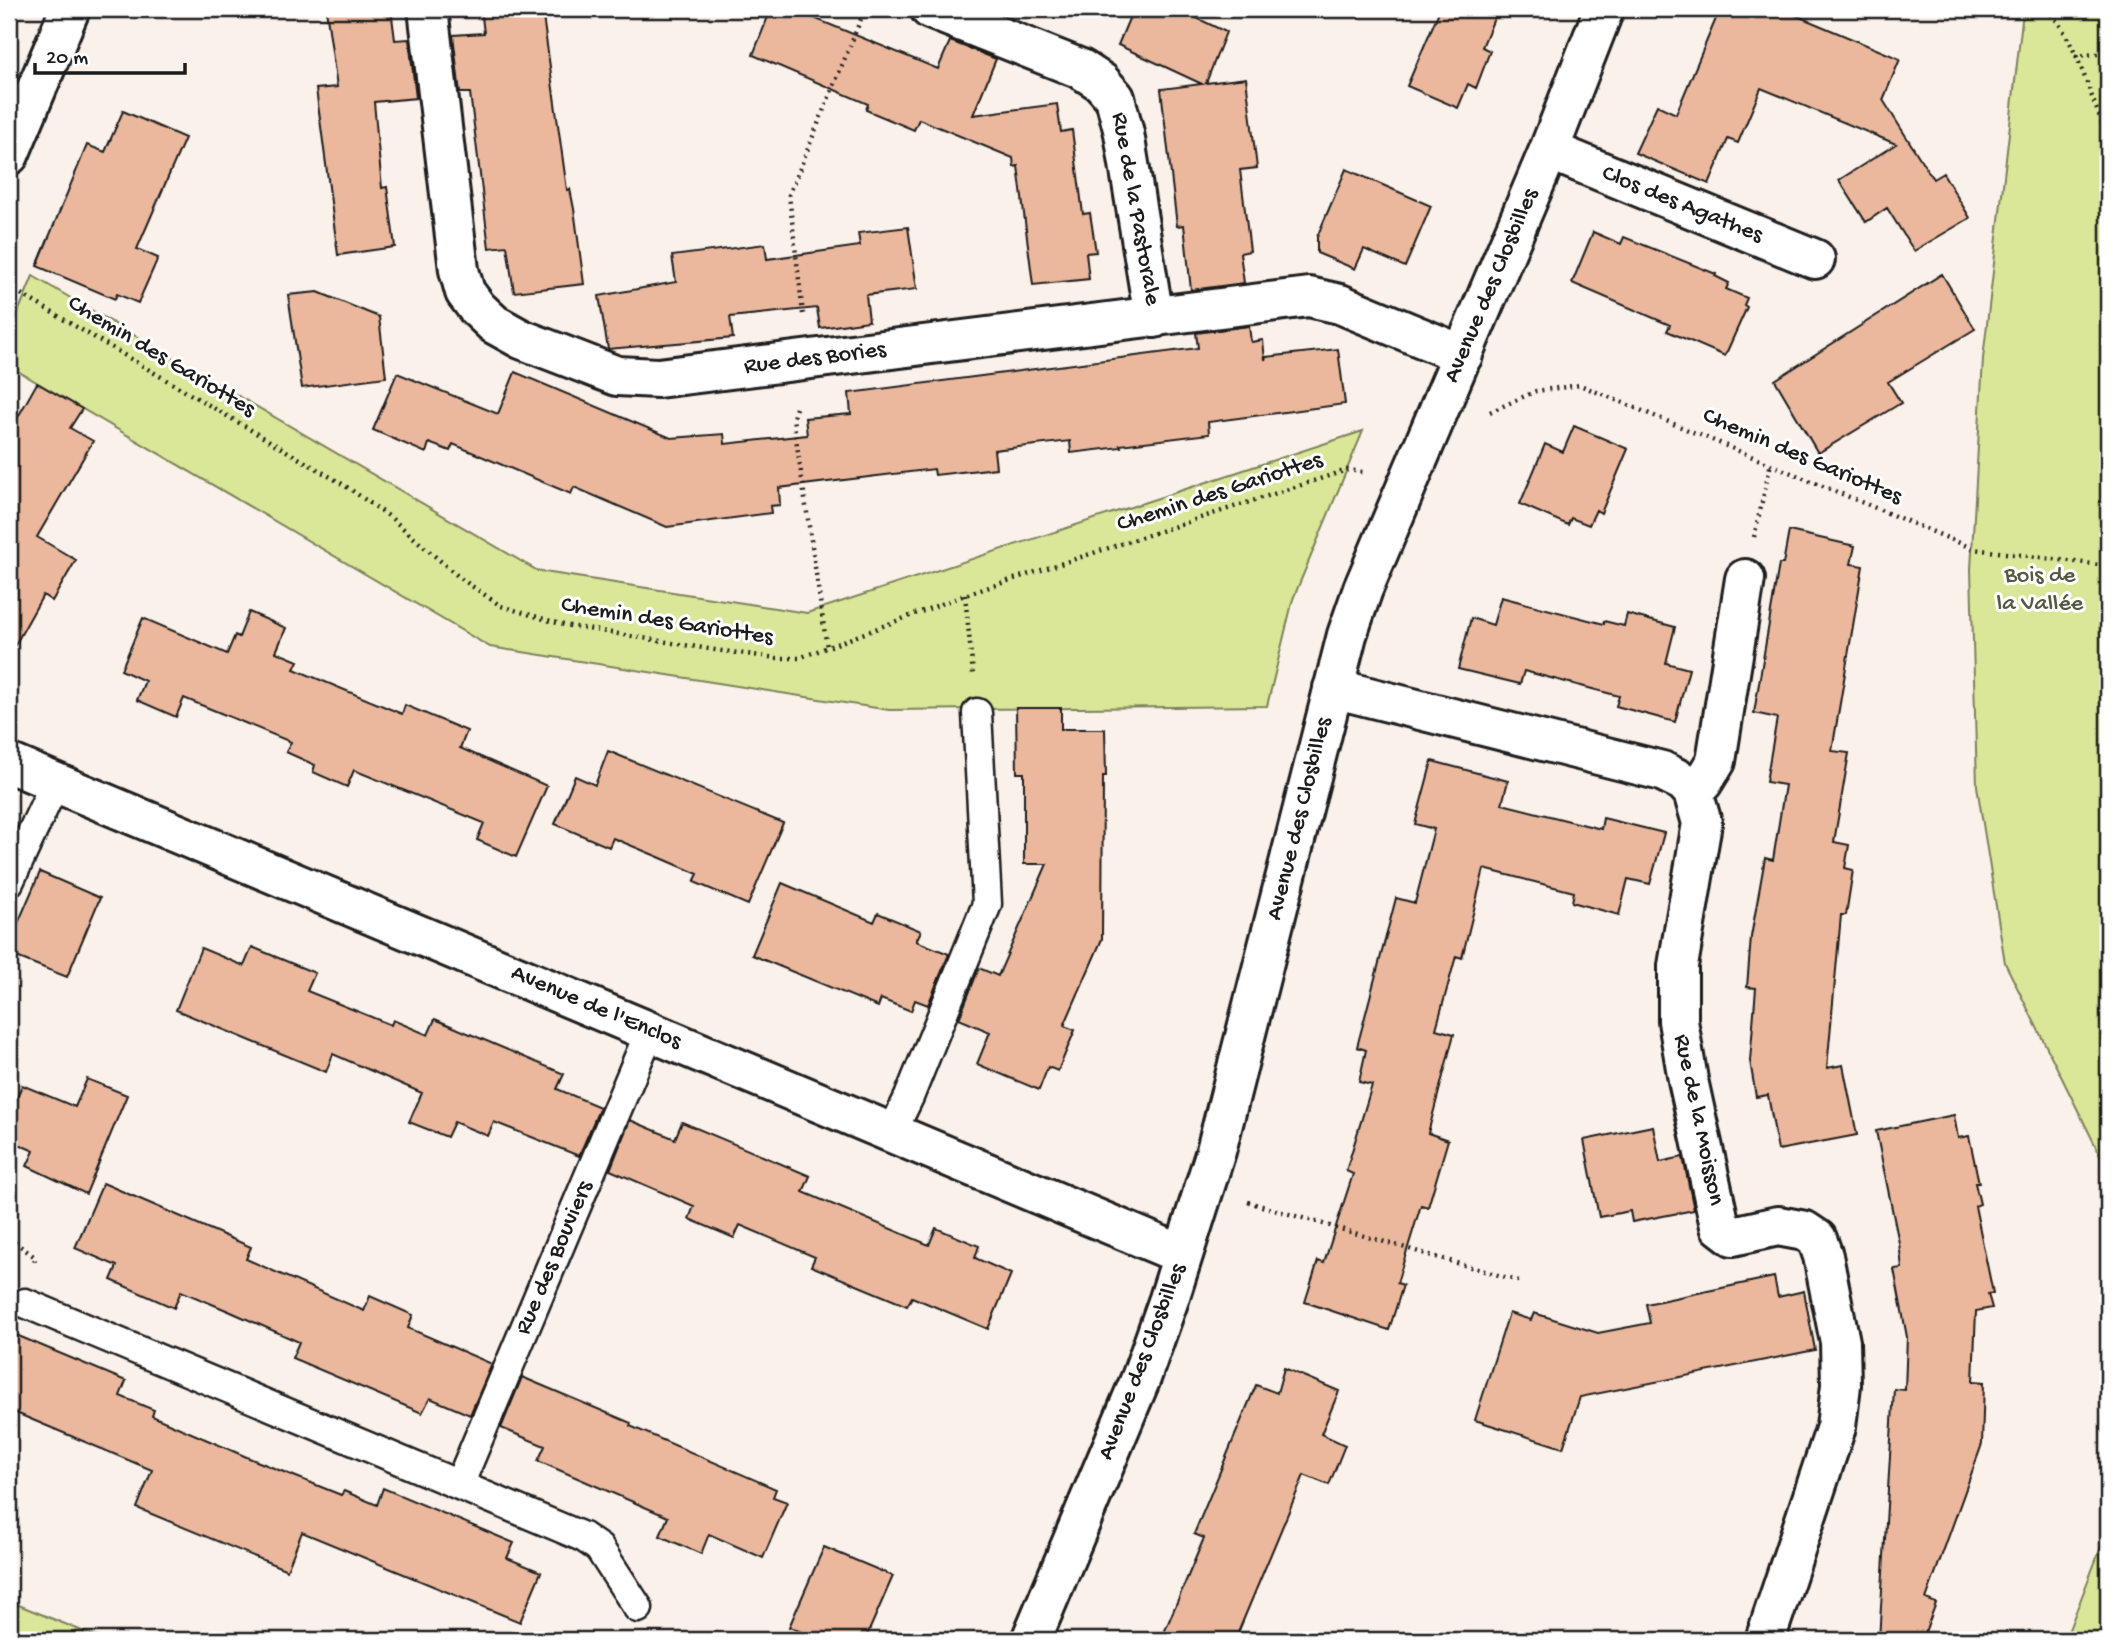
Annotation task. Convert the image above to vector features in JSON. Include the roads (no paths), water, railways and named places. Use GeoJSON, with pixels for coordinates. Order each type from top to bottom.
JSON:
{"type":"FeatureCollection","features":[{"type":"Feature","properties":{"kind":"street"},"geometry":{"type":"LineString","coordinates":[[9,155],[71,9]]}},
{"type":"Feature","properties":{"kind":"street","name":"Rue des Bories"},"geometry":{"type":"LineString","coordinates":[[428,9],[459,270],[465,292],[494,324],[521,340],[617,376],[658,378],[1309,298],[1340,304],[1463,355]]}},
{"type":"Feature","properties":{"kind":"street","name":"Rue de la Pastorale"},"geometry":{"type":"LineString","coordinates":[[930,9],[1081,69],[1101,82],[1115,98],[1124,133],[1154,318]]}},
{"type":"Feature","properties":{"kind":"street","name":"Avenue des Closbilles"},"geometry":{"type":"LineString","coordinates":[[1031,1640],[1141,1378],[1216,1151],[1333,688],[1363,589],[1549,150],[1604,9]]}},
{"type":"Feature","properties":{"kind":"street","name":"Clos des Agathes"},"geometry":{"type":"LineString","coordinates":[[1549,150],[1815,259]]}},
{"type":"Feature","properties":{"kind":"street"},"geometry":{"type":"LineString","coordinates":[[1333,688],[1662,771],[1684,782],[1693,792],[1716,761],[1745,579]]}},
{"type":"Feature","properties":{"kind":"street","name":"Avenue de l'Enclos"},"geometry":{"type":"LineString","coordinates":[[9,763],[1183,1255]]}},
{"type":"Feature","properties":{"kind":"street","name":"Rue de la Moisson"},"geometry":{"type":"LineString","coordinates":[[1693,792],[1702,823],[1678,966],[1678,1021],[1720,1226],[1733,1236],[1778,1226],[1805,1231],[1817,1239],[1823,1256],[1840,1342],[1836,1427],[1765,1640]]}},
{"type":"Feature","properties":{"kind":"lane"},"geometry":{"type":"LineString","coordinates":[[892,1132],[909,1097],[987,904],[977,713]]}},
{"type":"Feature","properties":{"kind":"lane"},"geometry":{"type":"LineString","coordinates":[[9,882],[55,783]]}},
{"type":"Feature","properties":{"kind":"lane","name":"Rue des Bouviers"},"geometry":{"type":"LineString","coordinates":[[459,1485],[650,1031]]}},
{"type":"Feature","properties":{"kind":"lane"},"geometry":{"type":"LineString","coordinates":[[25,1303],[583,1537],[599,1548],[638,1608]]}},
{"type":"Feature","properties":{"kind":"park label","name":"Bois de la Vallée"},"geometry":{"type":"Point","coordinates":[2040,590]}}]}
